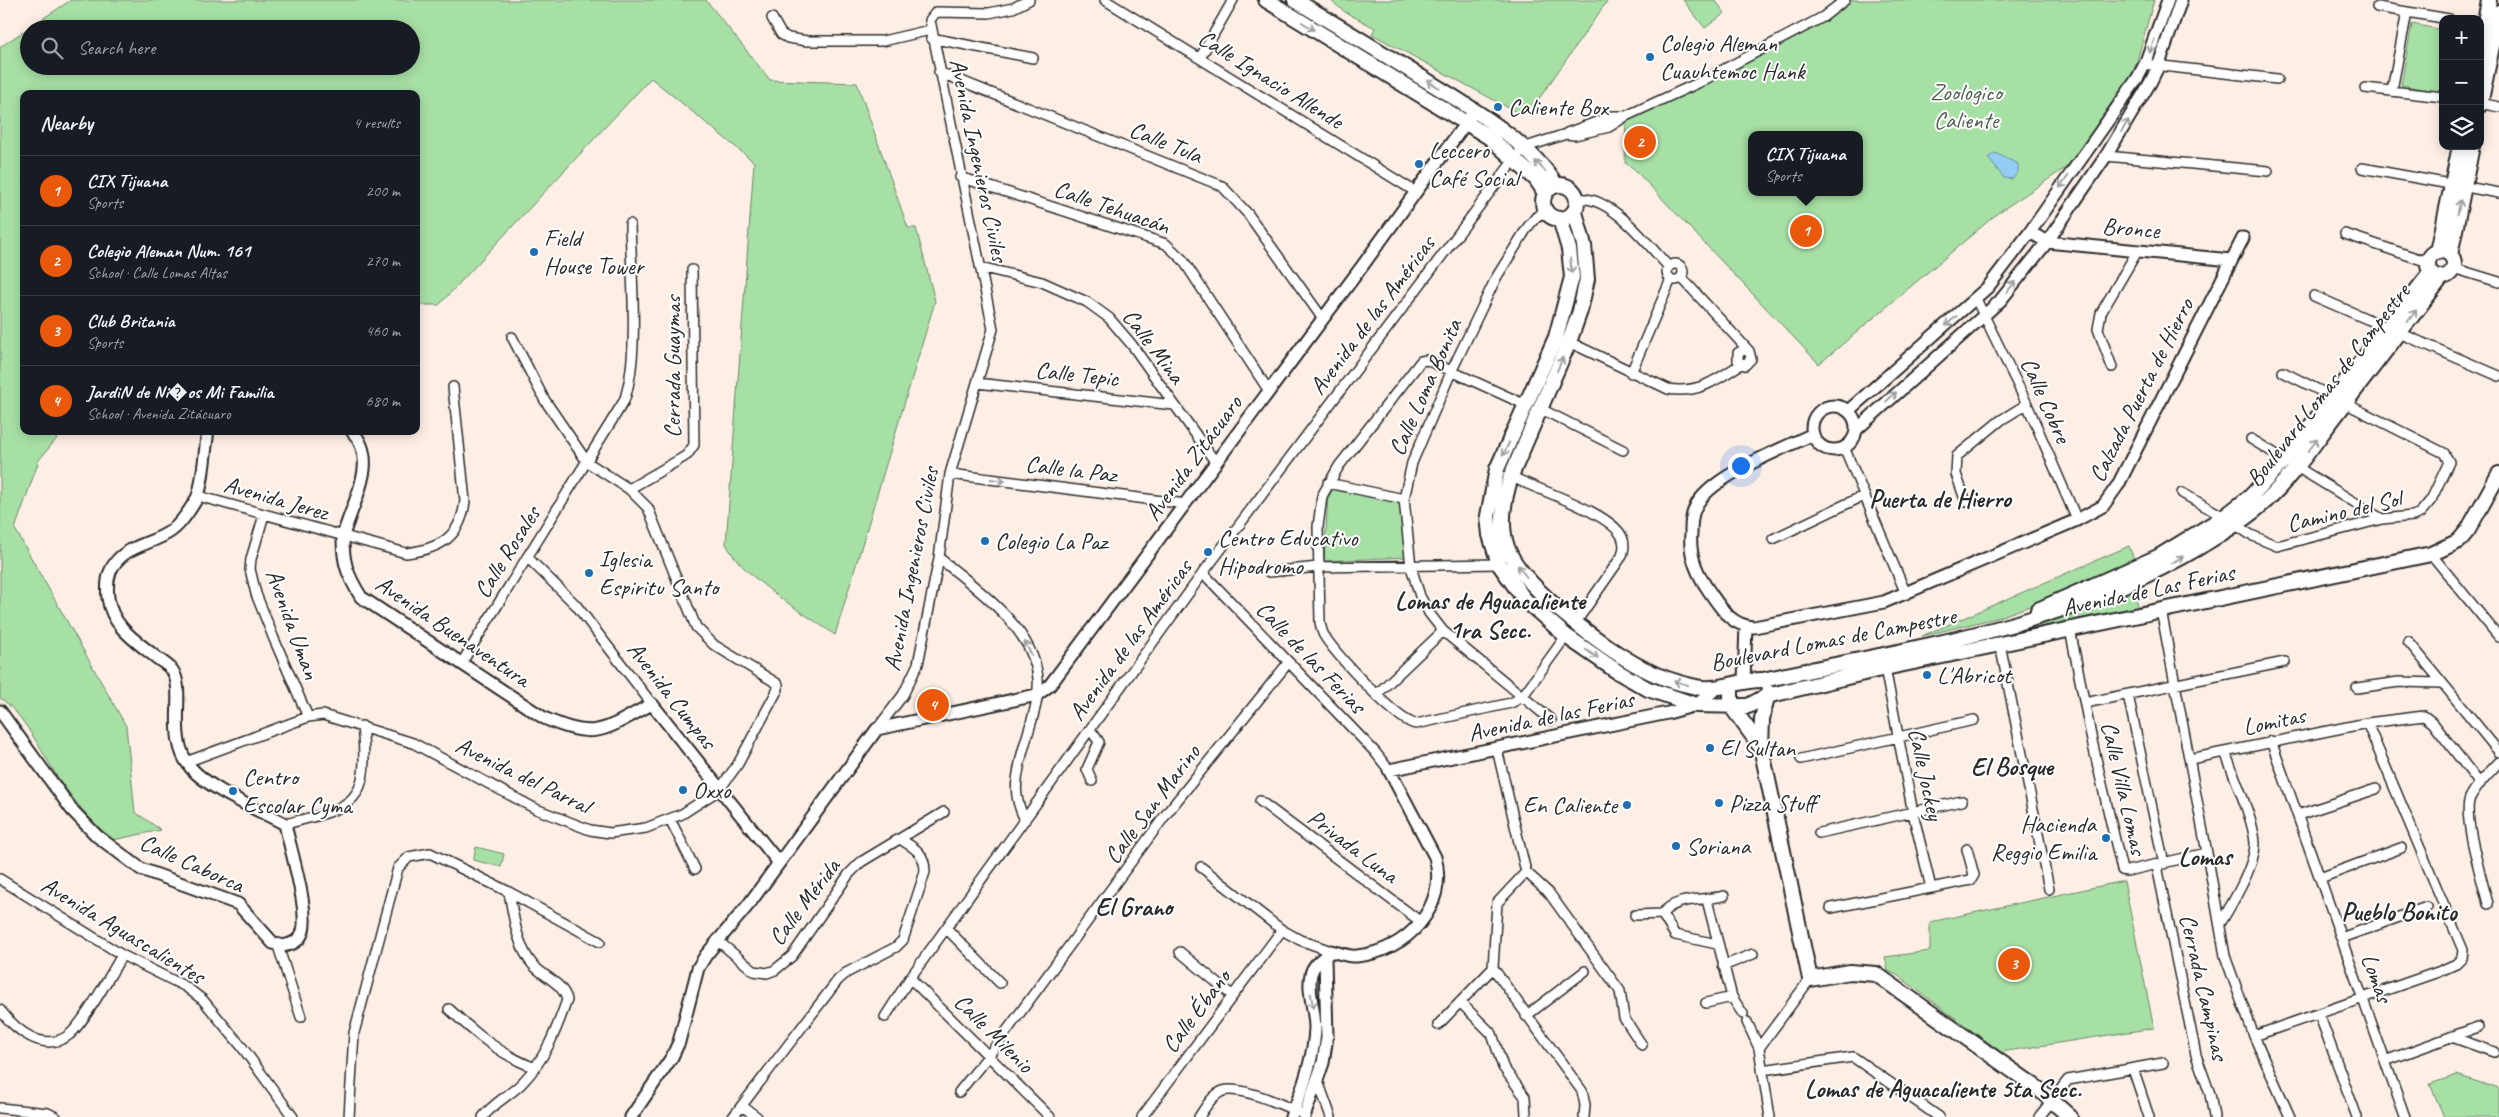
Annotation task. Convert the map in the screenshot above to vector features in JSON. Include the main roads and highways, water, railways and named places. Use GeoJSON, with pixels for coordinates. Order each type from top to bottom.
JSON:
{"type":"FeatureCollection","features":[{"type":"Feature","properties":{"kind":"main road"},"geometry":{"type":"LineString","coordinates":[[1266,0],[1518,153]]}},
{"type":"Feature","properties":{"kind":"main road"},"geometry":{"type":"LineString","coordinates":[[1295,0],[1475,110],[1518,153],[1536,179],[1551,189],[1572,188],[1576,205],[1565,218],[1560,219],[1546,211],[1543,202],[1551,189]]}},
{"type":"Feature","properties":{"kind":"main road"},"geometry":{"type":"LineString","coordinates":[[2484,73],[2490,26],[2489,0]]}},
{"type":"Feature","properties":{"kind":"main road"},"geometry":{"type":"LineString","coordinates":[[2484,39],[2499,12]]}},
{"type":"Feature","properties":{"kind":"main road","name":"Boulevard Lomas de Campestre"},"geometry":{"type":"LineString","coordinates":[[2458,184],[2460,150]]}},
{"type":"Feature","properties":{"kind":"main road","name":"Boulevard Lomas de Campestre"},"geometry":{"type":"LineString","coordinates":[[1576,205],[1584,245],[1587,279],[1569,342],[1511,476],[1504,499],[1502,517],[1507,548],[1529,581],[1576,622],[1624,658],[1654,674],[1698,687],[1716,689],[2037,619],[2079,605],[2128,585],[2180,559],[2230,520],[2268,500],[2291,463],[2392,332],[2440,264],[2458,184],[2471,150]]}},
{"type":"Feature","properties":{"kind":"main road","name":"Boulevard Lomas de Campestre"},"geometry":{"type":"LineString","coordinates":[[1560,219],[1569,250],[1572,277],[1556,337],[1497,469],[1488,516],[1490,535],[1499,564],[1524,599],[1566,636],[1637,684],[1696,705],[1748,706],[1767,696]]}},
{"type":"Feature","properties":{"kind":"main road","name":"Avenida de Las Ferias"},"geometry":{"type":"LineString","coordinates":[[1767,696],[1885,668],[2431,554],[2459,541],[2495,495],[2499,474]]}},
{"type":"Feature","properties":{"kind":"main road"},"geometry":{"type":"LineString","coordinates":[[1763,680],[1767,687],[1767,696],[1762,719],[1761,747],[1810,979],[1850,972],[1876,974],[2052,1100],[2070,1117]]}},
{"type":"Feature","properties":{"kind":"main road"},"geometry":{"type":"LineString","coordinates":[[1738,683],[1731,706],[1761,747]]}},
{"type":"Feature","properties":{"kind":"water"},"geometry":{"type":"Polygon","coordinates":[[[1995,153],[2018,164],[2018,172],[2012,179],[2004,178],[1988,158],[1995,153]]]}},
{"type":"Feature","properties":{"kind":"place","name":"Colegio Aleman Cuauhtemoc Hank"},"geometry":{"type":"Point","coordinates":[1650,57]}},
{"type":"Feature","properties":{"kind":"place","name":"Caliente Box"},"geometry":{"type":"Point","coordinates":[1498,107]}},
{"type":"Feature","properties":{"kind":"place","name":"Colegio Aleman Num. 161"},"geometry":{"type":"Point","coordinates":[1640,142]}},
{"type":"Feature","properties":{"kind":"place","name":"Leccero Café Social"},"geometry":{"type":"Point","coordinates":[1419,164]}},
{"type":"Feature","properties":{"kind":"place","name":"CIX Tijuana"},"geometry":{"type":"Point","coordinates":[1806,231]}},
{"type":"Feature","properties":{"kind":"place","name":"Field House Tower"},"geometry":{"type":"Point","coordinates":[534,252]}},
{"type":"Feature","properties":{"kind":"place","name":"Colegio La Paz"},"geometry":{"type":"Point","coordinates":[985,541]}},
{"type":"Feature","properties":{"kind":"place","name":"Centro Educativo Hipodromo"},"geometry":{"type":"Point","coordinates":[1208,552]}},
{"type":"Feature","properties":{"kind":"place","name":"Iglesia Espiritu Santo"},"geometry":{"type":"Point","coordinates":[589,573]}},
{"type":"Feature","properties":{"kind":"place","name":"L'Abricot"},"geometry":{"type":"Point","coordinates":[1927,675]}},
{"type":"Feature","properties":{"kind":"place","name":"JardiN de Ni�os Mi Familia"},"geometry":{"type":"Point","coordinates":[933,705]}},
{"type":"Feature","properties":{"kind":"place","name":"El Sultan"},"geometry":{"type":"Point","coordinates":[1710,748]}},
{"type":"Feature","properties":{"kind":"place","name":"Oxxo"},"geometry":{"type":"Point","coordinates":[683,790]}},
{"type":"Feature","properties":{"kind":"place","name":"Centro Escolar Cyma"},"geometry":{"type":"Point","coordinates":[233,791]}},
{"type":"Feature","properties":{"kind":"place","name":"Pizza Stuff"},"geometry":{"type":"Point","coordinates":[1719,803]}},
{"type":"Feature","properties":{"kind":"place","name":"En Caliente"},"geometry":{"type":"Point","coordinates":[1627,805]}},
{"type":"Feature","properties":{"kind":"place","name":"Hacienda Reggio Emilia"},"geometry":{"type":"Point","coordinates":[2106,838]}},
{"type":"Feature","properties":{"kind":"place","name":"Soriana"},"geometry":{"type":"Point","coordinates":[1676,846]}},
{"type":"Feature","properties":{"kind":"place","name":"Club Britania"},"geometry":{"type":"Point","coordinates":[2014,964]}},
{"type":"Feature","properties":{"kind":"district","name":"Puerta de Hierro"},"geometry":{"type":"Point","coordinates":[1940,498]}},
{"type":"Feature","properties":{"kind":"district","name":"Lomas de Aguacaliente 1ra Secc."},"geometry":{"type":"Point","coordinates":[1490,614]}},
{"type":"Feature","properties":{"kind":"district","name":"El Bosque"},"geometry":{"type":"Point","coordinates":[2012,766]}},
{"type":"Feature","properties":{"kind":"district","name":"Lomas"},"geometry":{"type":"Point","coordinates":[2205,856]}},
{"type":"Feature","properties":{"kind":"district","name":"El Grano"},"geometry":{"type":"Point","coordinates":[1134,906]}},
{"type":"Feature","properties":{"kind":"district","name":"Pueblo Bonito"},"geometry":{"type":"Point","coordinates":[2399,911]}},
{"type":"Feature","properties":{"kind":"district","name":"Lomas de Aguacaliente 5ta Secc."},"geometry":{"type":"Point","coordinates":[1943,1088]}},
{"type":"Feature","properties":{"kind":"park label","name":"Zoologico Caliente"},"geometry":{"type":"Point","coordinates":[1966,106]}}]}
